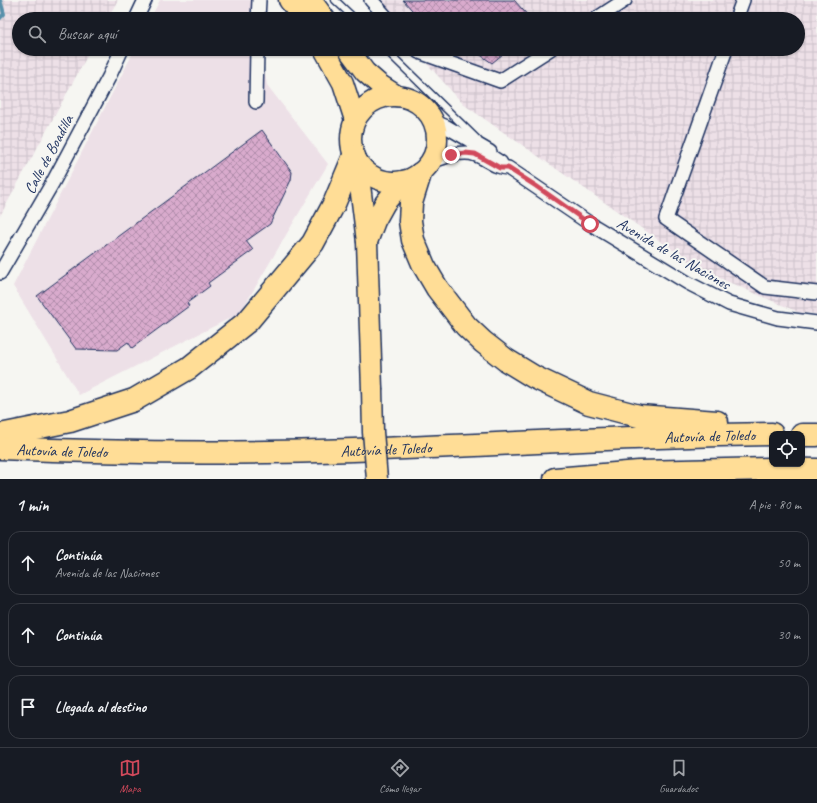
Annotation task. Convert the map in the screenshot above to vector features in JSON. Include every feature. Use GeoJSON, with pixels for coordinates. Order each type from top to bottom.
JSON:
{"type":"FeatureCollection","features":[{"type":"Feature","properties":{"kind":"highway"},"geometry":{"type":"LineString","coordinates":[[0,435],[70,421],[134,400],[189,368],[248,321],[312,243],[334,204],[355,158]]}},
{"type":"Feature","properties":{"kind":"highway"},"geometry":{"type":"LineString","coordinates":[[418,172],[411,203],[410,221],[413,240],[424,266],[437,288],[466,326],[506,360],[534,377],[589,403],[639,416],[746,424],[769,433]]}},
{"type":"Feature","properties":{"kind":"highway","name":"Autovía de Toledo"},"geometry":{"type":"LineString","coordinates":[[0,448],[103,451],[264,452],[353,450],[646,437],[769,434]]}},
{"type":"Feature","properties":{"kind":"highway"},"geometry":{"type":"LineString","coordinates":[[805,435],[817,435]]}},
{"type":"Feature","properties":{"kind":"highway"},"geometry":{"type":"LineString","coordinates":[[555,479],[639,472],[772,469],[817,470]]}},
{"type":"Feature","properties":{"kind":"main road"},"geometry":{"type":"LineString","coordinates":[[289,0],[298,12]]}},
{"type":"Feature","properties":{"kind":"main road"},"geometry":{"type":"LineString","coordinates":[[311,0],[320,12]]}},
{"type":"Feature","properties":{"kind":"main road"},"geometry":{"type":"LineString","coordinates":[[328,56],[344,83],[355,120]]}},
{"type":"Feature","properties":{"kind":"main road"},"geometry":{"type":"LineString","coordinates":[[353,56],[365,72],[380,85],[397,96]]}},
{"type":"Feature","properties":{"kind":"main road"},"geometry":{"type":"LineString","coordinates":[[367,242],[375,221],[385,203],[418,172],[436,148],[437,132],[433,121],[417,102],[407,98],[384,96],[372,101],[362,109],[355,120],[351,131],[351,144],[355,158],[367,242],[373,432],[377,479]]}},
{"type":"Feature","properties":{"kind":"main road"},"geometry":{"type":"LineString","coordinates":[[355,158],[362,168],[376,178],[389,182],[418,172]]}},
{"type":"Feature","properties":{"kind":"street"},"geometry":{"type":"LineString","coordinates":[[139,12],[145,0]]}},
{"type":"Feature","properties":{"kind":"street"},"geometry":{"type":"LineString","coordinates":[[258,12],[259,0]]}},
{"type":"Feature","properties":{"kind":"street"},"geometry":{"type":"LineString","coordinates":[[371,0],[382,12]]}},
{"type":"Feature","properties":{"kind":"street"},"geometry":{"type":"LineString","coordinates":[[607,12],[625,0]]}},
{"type":"Feature","properties":{"kind":"street"},"geometry":{"type":"LineString","coordinates":[[739,12],[743,0]]}},
{"type":"Feature","properties":{"kind":"street","name":"Calle de Boadilla"},"geometry":{"type":"LineString","coordinates":[[0,273],[53,182],[119,56]]}},
{"type":"Feature","properties":{"kind":"street"},"geometry":{"type":"LineString","coordinates":[[256,102],[257,56]]}},
{"type":"Feature","properties":{"kind":"street"},"geometry":{"type":"LineString","coordinates":[[430,56],[500,81],[539,56]]}},
{"type":"Feature","properties":{"kind":"street"},"geometry":{"type":"LineString","coordinates":[[724,56],[666,219],[766,287],[817,293]]}},
{"type":"Feature","properties":{"kind":"street"},"geometry":{"type":"LineString","coordinates":[[433,121],[447,127],[490,152]]}},
{"type":"Feature","properties":{"kind":"street","name":"Avenida de las Naciones"},"geometry":{"type":"LineString","coordinates":[[418,172],[465,153],[475,154],[500,168],[508,168],[590,224],[688,283],[729,304],[778,318],[817,323]]}},
{"type":"Feature","properties":{"kind":"lane"},"geometry":{"type":"LineString","coordinates":[[335,0],[347,12]]}},
{"type":"Feature","properties":{"kind":"lane"},"geometry":{"type":"LineString","coordinates":[[392,56],[490,152],[503,160],[508,168]]}},
{"type":"Feature","properties":{"kind":"shaded area"},"geometry":{"type":"Polygon","coordinates":[[[0,0],[118,0],[111,12],[12,12],[12,56],[87,56],[0,216],[0,0]]]}},
{"type":"Feature","properties":{"kind":"shaded area"},"geometry":{"type":"Polygon","coordinates":[[[160,0],[252,0],[254,12],[154,12],[160,0]]]}},
{"type":"Feature","properties":{"kind":"shaded area"},"geometry":{"type":"Polygon","coordinates":[[[370,0],[817,0],[817,314],[798,312],[703,271],[463,104],[420,56],[805,56],[805,12],[381,12],[370,0]]]}},
{"type":"Feature","properties":{"kind":"shaded area"},"geometry":{"type":"Polygon","coordinates":[[[131,56],[262,56],[267,85],[328,164],[240,313],[79,395],[13,286],[131,56]]]}},
{"type":"Feature","properties":{"kind":"building"},"geometry":{"type":"Polygon","coordinates":[[[403,0],[514,0],[525,12],[414,12],[403,0]]]}},
{"type":"Feature","properties":{"kind":"building"},"geometry":{"type":"Polygon","coordinates":[[[482,56],[500,56],[492,63],[482,56]]]}},
{"type":"Feature","properties":{"kind":"building"},"geometry":{"type":"Polygon","coordinates":[[[262,130],[292,172],[291,180],[270,224],[246,241],[253,250],[208,283],[210,286],[187,303],[189,306],[132,348],[128,342],[117,350],[76,349],[37,296],[262,130]]]}},
{"type":"Feature","properties":{"kind":"waterway"},"geometry":{"type":"LineString","coordinates":[[0,0],[4,14],[0,18]]}},
{"type":"Feature","properties":{"kind":"route"},"geometry":{"type":"LineString","coordinates":[[451,155],[465,153],[475,154],[500,168],[508,168],[590,224]]}}]}
